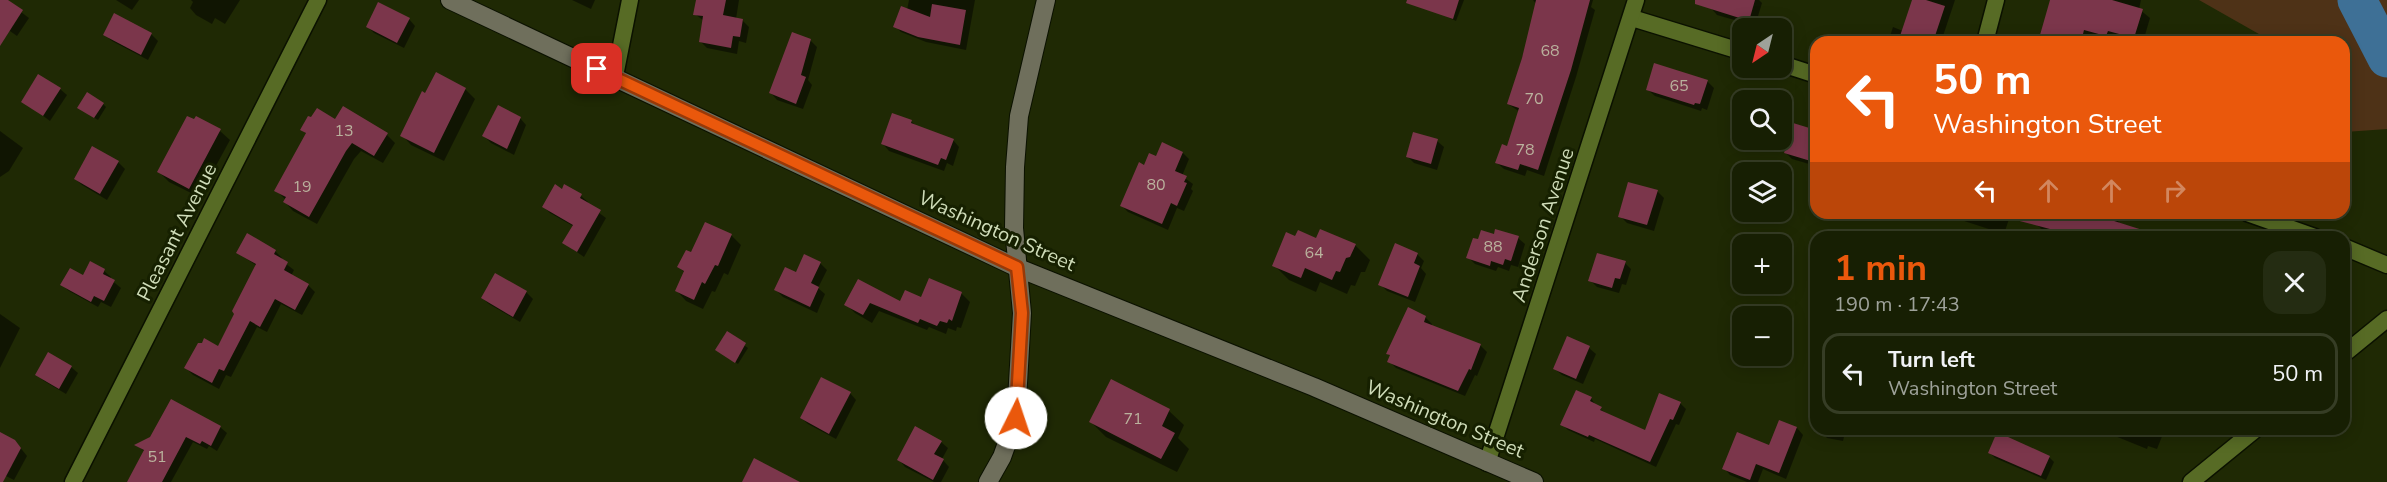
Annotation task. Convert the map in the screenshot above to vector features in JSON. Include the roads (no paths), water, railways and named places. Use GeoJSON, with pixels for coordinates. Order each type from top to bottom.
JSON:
{"type":"FeatureCollection","features":[{"type":"Feature","properties":{"kind":"main road","name":"Washington Street"},"geometry":{"type":"LineString","coordinates":[[450,0],[1017,267],[1314,387],[1534,482]]}},
{"type":"Feature","properties":{"kind":"main road"},"geometry":{"type":"LineString","coordinates":[[988,482],[1002,457],[1016,418],[1022,313],[1017,267],[1015,167],[1019,116],[1046,0]]}},
{"type":"Feature","properties":{"kind":"street","name":"Pleasant Avenue"},"geometry":{"type":"LineString","coordinates":[[73,482],[318,0]]}},
{"type":"Feature","properties":{"kind":"street"},"geometry":{"type":"LineString","coordinates":[[615,76],[630,0]]}},
{"type":"Feature","properties":{"kind":"street","name":"Anderson Avenue"},"geometry":{"type":"LineString","coordinates":[[1488,463],[1636,0]]}},
{"type":"Feature","properties":{"kind":"street"},"geometry":{"type":"LineString","coordinates":[[1987,36],[1996,0]]}},
{"type":"Feature","properties":{"kind":"street"},"geometry":{"type":"LineString","coordinates":[[1632,18],[1732,49]]}},
{"type":"Feature","properties":{"kind":"street"},"geometry":{"type":"LineString","coordinates":[[1792,67],[1810,73]]}},
{"type":"Feature","properties":{"kind":"street"},"geometry":{"type":"LineString","coordinates":[[2264,219],[2298,231]]}},
{"type":"Feature","properties":{"kind":"street"},"geometry":{"type":"LineString","coordinates":[[2350,251],[2387,266]]}},
{"type":"Feature","properties":{"kind":"street"},"geometry":{"type":"LineString","coordinates":[[2350,349],[2387,319]]}},
{"type":"Feature","properties":{"kind":"street"},"geometry":{"type":"LineString","coordinates":[[2191,482],[2249,435]]}},
{"type":"Feature","properties":{"kind":"waterway"},"geometry":{"type":"LineString","coordinates":[[2357,0],[2387,58]]}}]}
